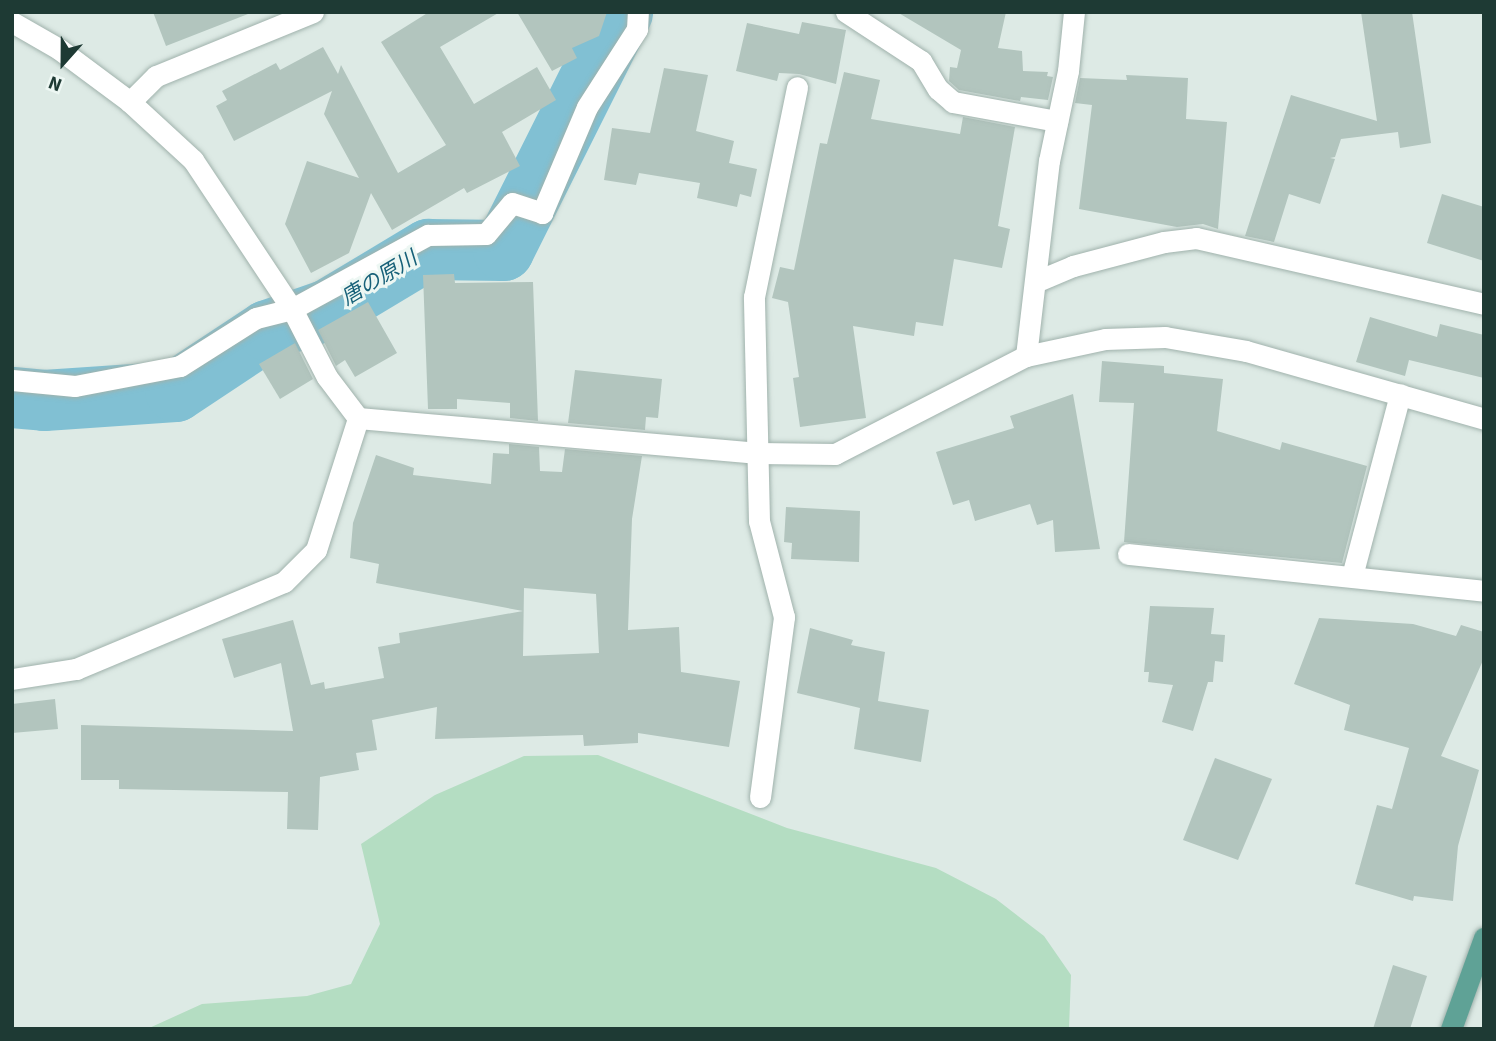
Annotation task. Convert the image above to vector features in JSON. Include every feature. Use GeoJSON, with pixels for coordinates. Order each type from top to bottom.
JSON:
{"type":"FeatureCollection","features":[{"type":"Feature","properties":{"kind":"main road"},"geometry":{"type":"LineString","coordinates":[[1451,1029],[1484,938]]}},
{"type":"Feature","properties":{"kind":"street"},"geometry":{"type":"LineString","coordinates":[[130,102],[156,76],[313,12]]}},
{"type":"Feature","properties":{"kind":"street"},"geometry":{"type":"LineString","coordinates":[[12,380],[75,386],[180,366],[256,317],[292,309],[428,235],[486,234],[512,203],[542,213],[587,107],[637,29],[638,12]]}},
{"type":"Feature","properties":{"kind":"street"},"geometry":{"type":"LineString","coordinates":[[846,12],[921,61],[939,89],[953,102],[1057,121]]}},
{"type":"Feature","properties":{"kind":"street"},"geometry":{"type":"LineString","coordinates":[[1026,356],[1074,12]]}},
{"type":"Feature","properties":{"kind":"street"},"geometry":{"type":"LineString","coordinates":[[12,22],[59,49],[130,102],[193,160],[292,309],[327,377],[358,418],[758,453],[835,454],[1026,356],[1105,338],[1165,337],[1246,351],[1484,418]]}},
{"type":"Feature","properties":{"kind":"street"},"geometry":{"type":"LineString","coordinates":[[760,797],[784,617],[759,521],[754,297],[797,87]]}},
{"type":"Feature","properties":{"kind":"street"},"geometry":{"type":"LineString","coordinates":[[1035,282],[1073,266],[1164,242],[1196,238],[1484,304]]}},
{"type":"Feature","properties":{"kind":"street"},"geometry":{"type":"LineString","coordinates":[[1352,576],[1400,394]]}},
{"type":"Feature","properties":{"kind":"street"},"geometry":{"type":"LineString","coordinates":[[12,679],[76,670],[284,582],[317,550],[358,418]]}},
{"type":"Feature","properties":{"kind":"street"},"geometry":{"type":"LineString","coordinates":[[1128,554],[1484,591]]}},
{"type":"Feature","properties":{"kind":"green space"},"geometry":{"type":"Polygon","coordinates":[[[598,755],[787,828],[936,868],[996,899],[1044,936],[1071,975],[1069,1029],[147,1029],[202,1004],[307,996],[351,984],[380,924],[361,844],[435,795],[524,756],[598,755]]]}},
{"type":"Feature","properties":{"kind":"building"},"geometry":{"type":"Polygon","coordinates":[[[153,12],[248,12],[248,14],[166,46],[153,12]]]}},
{"type":"Feature","properties":{"kind":"building"},"geometry":{"type":"Polygon","coordinates":[[[429,12],[500,12],[440,47],[474,104],[537,67],[556,100],[502,132],[520,166],[467,193],[464,188],[392,230],[371,193],[349,253],[311,273],[285,224],[307,161],[359,178],[324,114],[332,91],[234,141],[216,106],[227,100],[222,91],[276,63],[280,70],[323,47],[338,74],[341,65],[398,173],[446,145],[381,42],[429,12]]]}},
{"type":"Feature","properties":{"kind":"building"},"geometry":{"type":"Polygon","coordinates":[[[517,12],[607,12],[599,36],[572,48],[577,58],[552,71],[517,12]]]}},
{"type":"Feature","properties":{"kind":"building"},"geometry":{"type":"Polygon","coordinates":[[[897,12],[1006,12],[998,48],[1022,51],[1023,71],[1048,72],[1047,76],[1053,77],[1048,100],[1021,97],[1020,101],[959,90],[949,81],[950,67],[957,68],[961,50],[897,12]]]}},
{"type":"Feature","properties":{"kind":"building"},"geometry":{"type":"Polygon","coordinates":[[[1361,12],[1412,12],[1431,143],[1400,148],[1398,132],[1341,139],[1335,157],[1330,158],[1335,159],[1320,204],[1289,194],[1274,242],[1245,236],[1291,95],[1377,121],[1361,12]]]}},
{"type":"Feature","properties":{"kind":"building"},"geometry":{"type":"Polygon","coordinates":[[[802,22],[846,30],[836,84],[799,74],[779,73],[777,81],[736,71],[747,23],[799,34],[802,22]]]}},
{"type":"Feature","properties":{"kind":"building"},"geometry":{"type":"Polygon","coordinates":[[[664,68],[708,75],[696,131],[734,141],[729,163],[757,169],[751,197],[740,194],[737,207],[697,198],[700,183],[639,173],[636,185],[604,180],[612,128],[650,133],[664,68]]]}},
{"type":"Feature","properties":{"kind":"building"},"geometry":{"type":"Polygon","coordinates":[[[844,72],[880,80],[871,119],[960,134],[963,117],[1015,127],[998,226],[1010,229],[1002,268],[954,259],[943,326],[916,322],[914,336],[853,326],[866,418],[800,427],[793,378],[799,377],[788,302],[772,298],[780,267],[794,270],[820,143],[827,144],[844,72]]]}},
{"type":"Feature","properties":{"kind":"building"},"geometry":{"type":"Polygon","coordinates":[[[1126,75],[1188,78],[1186,119],[1227,122],[1218,229],[1203,224],[1177,227],[1079,209],[1092,105],[1075,103],[1080,78],[1127,80],[1126,75]]]}},
{"type":"Feature","properties":{"kind":"building"},"geometry":{"type":"Polygon","coordinates":[[[1442,194],[1484,207],[1484,261],[1427,243],[1442,194]]]}},
{"type":"Feature","properties":{"kind":"building"},"geometry":{"type":"Polygon","coordinates":[[[454,274],[455,283],[533,282],[538,421],[510,418],[510,403],[457,399],[457,409],[428,409],[423,275],[454,274]]]}},
{"type":"Feature","properties":{"kind":"building"},"geometry":{"type":"Polygon","coordinates":[[[368,302],[397,353],[355,377],[345,360],[336,366],[318,330],[368,302]]]}},
{"type":"Feature","properties":{"kind":"building"},"geometry":{"type":"Polygon","coordinates":[[[1370,317],[1437,337],[1440,324],[1484,335],[1484,378],[1409,360],[1405,376],[1356,362],[1370,317]]]}},
{"type":"Feature","properties":{"kind":"building"},"geometry":{"type":"Polygon","coordinates":[[[295,343],[313,379],[280,399],[259,364],[295,343]]]}},
{"type":"Feature","properties":{"kind":"building"},"geometry":{"type":"Polygon","coordinates":[[[1102,361],[1164,366],[1164,373],[1223,379],[1217,431],[1280,450],[1282,442],[1367,466],[1342,563],[1124,542],[1134,403],[1099,402],[1102,361]]]}},
{"type":"Feature","properties":{"kind":"building"},"geometry":{"type":"Polygon","coordinates":[[[575,370],[662,379],[658,418],[646,417],[645,430],[568,423],[575,370]]]}},
{"type":"Feature","properties":{"kind":"building"},"geometry":{"type":"Polygon","coordinates":[[[1073,394],[1100,549],[1055,552],[1053,520],[1037,525],[1030,504],[975,521],[969,500],[953,505],[936,452],[1014,428],[1010,416],[1073,394]]]}},
{"type":"Feature","properties":{"kind":"building"},"geometry":{"type":"Polygon","coordinates":[[[509,444],[539,447],[540,471],[562,472],[565,449],[642,456],[632,519],[628,630],[679,627],[681,672],[740,681],[729,747],[638,733],[638,743],[584,746],[583,735],[435,739],[437,707],[372,720],[377,750],[356,753],[359,770],[320,777],[318,830],[287,829],[288,792],[119,789],[119,780],[81,780],[81,725],[293,731],[281,663],[234,678],[222,639],[293,620],[311,685],[324,682],[325,689],[384,678],[378,647],[400,643],[399,633],[523,611],[376,583],[379,564],[350,558],[353,523],[376,455],[414,468],[413,475],[491,484],[493,453],[509,454],[509,444]],[[524,588],[523,656],[599,653],[596,594],[524,588]]]}},
{"type":"Feature","properties":{"kind":"building"},"geometry":{"type":"Polygon","coordinates":[[[786,507],[860,511],[859,562],[791,559],[792,543],[784,542],[786,507]]]}},
{"type":"Feature","properties":{"kind":"building"},"geometry":{"type":"Polygon","coordinates":[[[1150,606],[1214,608],[1211,634],[1225,635],[1223,662],[1215,661],[1213,682],[1208,682],[1193,731],[1162,722],[1173,685],[1148,682],[1149,672],[1144,672],[1150,606]]]}},
{"type":"Feature","properties":{"kind":"building"},"geometry":{"type":"Polygon","coordinates":[[[1319,618],[1413,624],[1456,636],[1461,625],[1484,632],[1484,658],[1441,756],[1479,770],[1458,846],[1453,901],[1414,896],[1413,901],[1355,884],[1377,805],[1392,809],[1409,748],[1344,730],[1350,705],[1294,684],[1319,618]]]}},
{"type":"Feature","properties":{"kind":"building"},"geometry":{"type":"Polygon","coordinates":[[[810,628],[853,640],[851,645],[885,652],[878,701],[929,710],[921,762],[854,749],[860,708],[797,693],[810,628]]]}},
{"type":"Feature","properties":{"kind":"building"},"geometry":{"type":"Polygon","coordinates":[[[55,699],[58,729],[12,733],[12,704],[55,699]]]}},
{"type":"Feature","properties":{"kind":"building"},"geometry":{"type":"Polygon","coordinates":[[[1215,758],[1272,779],[1238,860],[1183,840],[1215,758]]]}},
{"type":"Feature","properties":{"kind":"building"},"geometry":{"type":"Polygon","coordinates":[[[1393,965],[1427,976],[1410,1029],[1373,1029],[1393,965]]]}},
{"type":"Feature","properties":{"kind":"waterway","name":"唐の原川"},"geometry":{"type":"LineString","coordinates":[[12,397],[44,400],[175,391],[267,330],[328,309],[428,249],[503,250],[622,12]]}}]}
